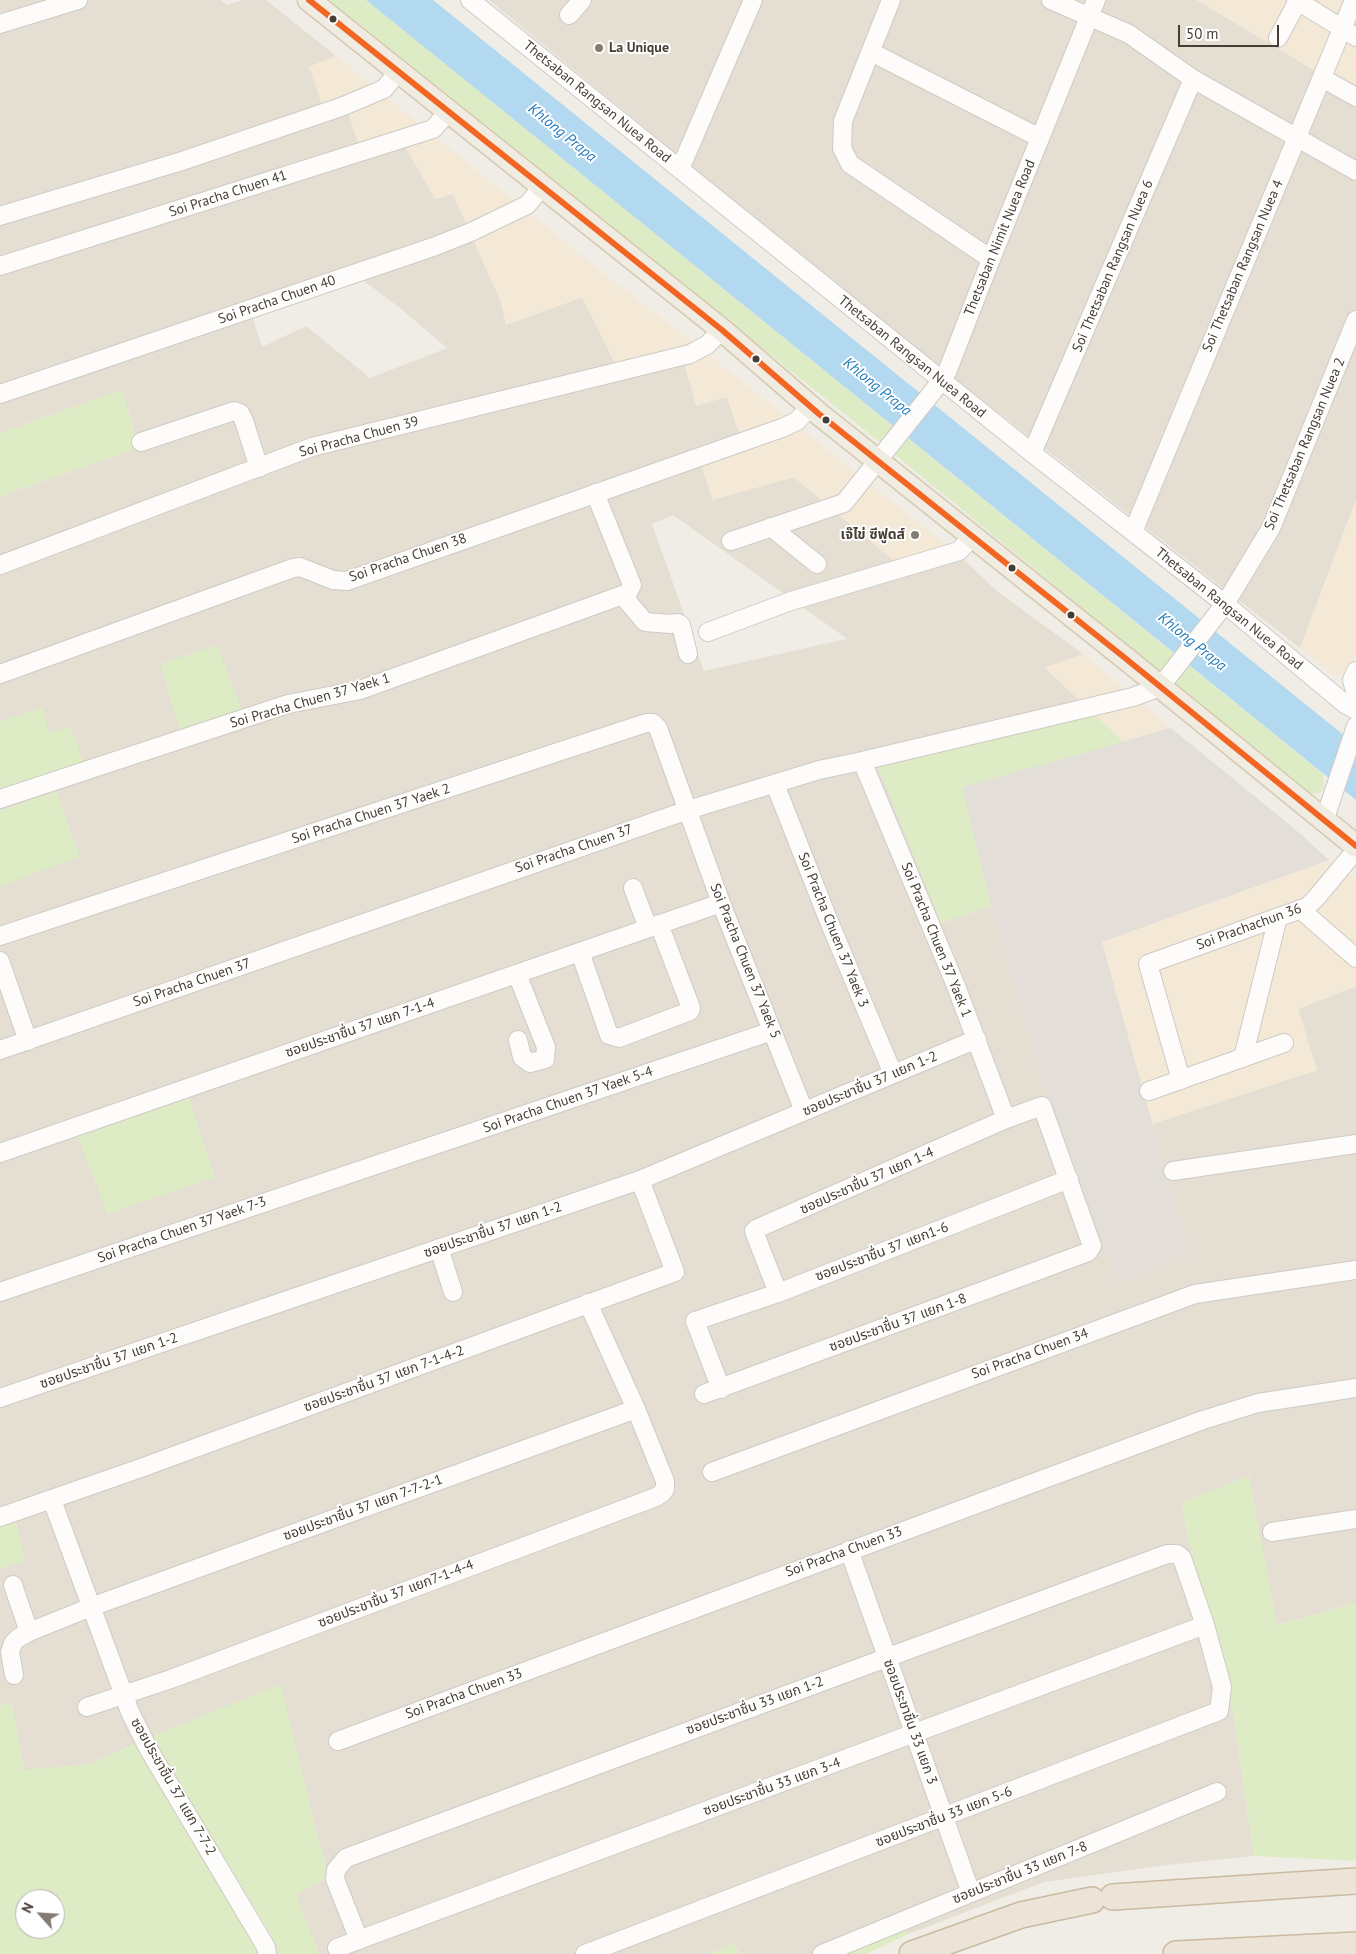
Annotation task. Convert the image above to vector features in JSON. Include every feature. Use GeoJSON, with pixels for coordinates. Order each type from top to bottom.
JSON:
{"type":"FeatureCollection","features":[{"type":"Feature","properties":{"kind":"highway"},"geometry":{"type":"LineString","coordinates":[[912,1954],[1021,1915],[1103,1899],[1356,1881]]}},
{"type":"Feature","properties":{"kind":"highway"},"geometry":{"type":"LineString","coordinates":[[1176,1954],[1356,1945]]}},
{"type":"Feature","properties":{"kind":"main road"},"geometry":{"type":"LineString","coordinates":[[309,0],[722,330],[810,406],[1160,687],[1356,848]]}},
{"type":"Feature","properties":{"kind":"street"},"geometry":{"type":"LineString","coordinates":[[0,24],[78,0]]}},
{"type":"Feature","properties":{"kind":"street","name":"Thetsaban Rangsan Nuea Road"},"geometry":{"type":"LineString","coordinates":[[470,0],[680,169],[939,383],[1225,604],[1344,704],[1356,710]]}},
{"type":"Feature","properties":{"kind":"street"},"geometry":{"type":"LineString","coordinates":[[569,15],[582,0]]}},
{"type":"Feature","properties":{"kind":"street"},"geometry":{"type":"LineString","coordinates":[[680,169],[753,0]]}},
{"type":"Feature","properties":{"kind":"street"},"geometry":{"type":"LineString","coordinates":[[891,0],[843,121],[842,148],[850,164],[991,259]]}},
{"type":"Feature","properties":{"kind":"street"},"geometry":{"type":"LineString","coordinates":[[1051,0],[1093,8],[1193,79],[1356,171]]}},
{"type":"Feature","properties":{"kind":"street","name":"Soi Thetsaban Rangsan Nuea 4"},"geometry":{"type":"LineString","coordinates":[[1133,532],[1322,78],[1349,33],[1354,0]]}},
{"type":"Feature","properties":{"kind":"street"},"geometry":{"type":"LineString","coordinates":[[1278,38],[1297,1],[1349,33]]}},
{"type":"Feature","properties":{"kind":"street","name":"Thetsaban Nimit Nuea Road"},"geometry":{"type":"LineString","coordinates":[[731,541],[844,502],[896,440],[947,372],[1093,8]]}},
{"type":"Feature","properties":{"kind":"street"},"geometry":{"type":"LineString","coordinates":[[871,52],[1040,138]]}},
{"type":"Feature","properties":{"kind":"street"},"geometry":{"type":"LineString","coordinates":[[0,216],[182,161],[341,107],[384,89],[399,72]]}},
{"type":"Feature","properties":{"kind":"street"},"geometry":{"type":"LineString","coordinates":[[1322,78],[1356,97]]}},
{"type":"Feature","properties":{"kind":"street","name":"Soi Thetsaban Rangsan Nuea 6"},"geometry":{"type":"LineString","coordinates":[[1032,453],[1193,79]]}},
{"type":"Feature","properties":{"kind":"street","name":"Soi Pracha Chuen 41"},"geometry":{"type":"LineString","coordinates":[[0,266],[433,129],[449,111]]}},
{"type":"Feature","properties":{"kind":"street","name":"Soi Pracha Chuen 40"},"geometry":{"type":"LineString","coordinates":[[0,394],[471,232],[527,205],[542,186]]}},
{"type":"Feature","properties":{"kind":"street","name":"Soi Thetsaban Rangsan Nuea 2"},"geometry":{"type":"LineString","coordinates":[[1160,687],[1225,604],[1271,528],[1356,320]]}},
{"type":"Feature","properties":{"kind":"street","name":"Soi Pracha Chuen 39"},"geometry":{"type":"LineString","coordinates":[[0,565],[312,447],[690,354],[707,346],[722,330]]}},
{"type":"Feature","properties":{"kind":"street","name":"Soi Pracha Chuen 38"},"geometry":{"type":"LineString","coordinates":[[0,674],[293,568],[300,568],[333,580],[347,581],[595,492],[782,428],[797,421],[810,406]]}},
{"type":"Feature","properties":{"kind":"street"},"geometry":{"type":"LineString","coordinates":[[141,442],[234,411],[240,413],[244,420],[259,468]]}},
{"type":"Feature","properties":{"kind":"street"},"geometry":{"type":"LineString","coordinates":[[595,492],[632,585],[628,593],[622,595],[645,622],[678,623],[682,625],[688,654]]}},
{"type":"Feature","properties":{"kind":"street"},"geometry":{"type":"LineString","coordinates":[[771,528],[817,564]]}},
{"type":"Feature","properties":{"kind":"street"},"geometry":{"type":"LineString","coordinates":[[708,632],[791,601],[959,551],[973,536]]}},
{"type":"Feature","properties":{"kind":"street","name":"Soi Pracha Chuen 37 Yaek 1"},"geometry":{"type":"LineString","coordinates":[[0,799],[288,704],[360,690],[622,595]]}},
{"type":"Feature","properties":{"kind":"street"},"geometry":{"type":"LineString","coordinates":[[1356,671],[1352,680],[1356,694]]}},
{"type":"Feature","properties":{"kind":"street","name":"Soi Pracha Chuen 37"},"geometry":{"type":"LineString","coordinates":[[0,1050],[688,810],[819,770],[1133,697],[1160,687]]}},
{"type":"Feature","properties":{"kind":"street","name":"Soi Pracha Chuen 37 Yaek 2"},"geometry":{"type":"LineString","coordinates":[[0,936],[646,723],[653,723],[658,728],[688,810]]}},
{"type":"Feature","properties":{"kind":"street"},"geometry":{"type":"LineString","coordinates":[[1324,821],[1355,730]]}},
{"type":"Feature","properties":{"kind":"street","name":"Soi Pracha Chuen 37 Yaek 1"},"geometry":{"type":"LineString","coordinates":[[862,761],[977,1039],[1006,1120]]}},
{"type":"Feature","properties":{"kind":"street","name":"Soi Pracha Chuen 37 Yaek 3"},"geometry":{"type":"LineString","coordinates":[[775,784],[828,919],[893,1074]]}},
{"type":"Feature","properties":{"kind":"street","name":"Soi Pracha Chuen 37 Yaek 5"},"geometry":{"type":"LineString","coordinates":[[688,810],[721,903],[804,1111]]}},
{"type":"Feature","properties":{"kind":"street","name":"Soi Prachachun 36"},"geometry":{"type":"LineString","coordinates":[[1181,1080],[1148,964],[1307,907],[1356,848]]}},
{"type":"Feature","properties":{"kind":"street"},"geometry":{"type":"LineString","coordinates":[[580,952],[609,1035],[619,1038],[690,1011],[691,1008],[653,926],[633,888]]}},
{"type":"Feature","properties":{"kind":"street","name":"ซอยประชาชื่น 37 แยก 7-1-4"},"geometry":{"type":"LineString","coordinates":[[0,1153],[721,903]]}},
{"type":"Feature","properties":{"kind":"street"},"geometry":{"type":"LineString","coordinates":[[1300,910],[1356,958]]}},
{"type":"Feature","properties":{"kind":"street"},"geometry":{"type":"LineString","coordinates":[[1242,1058],[1278,917]]}},
{"type":"Feature","properties":{"kind":"street"},"geometry":{"type":"LineString","coordinates":[[0,961],[28,1041]]}},
{"type":"Feature","properties":{"kind":"street"},"geometry":{"type":"LineString","coordinates":[[517,974],[546,1047],[545,1059],[530,1063],[522,1058],[518,1040]]}},
{"type":"Feature","properties":{"kind":"street","name":"Soi Pracha Chuen 37 Yaek 5-4"},"geometry":{"type":"LineString","coordinates":[[365,1169],[772,1031]]}},
{"type":"Feature","properties":{"kind":"street","name":"ซอยประชาชื่น 37 แยก 1-2"},"geometry":{"type":"LineString","coordinates":[[0,1398],[640,1180],[977,1039]]}},
{"type":"Feature","properties":{"kind":"street"},"geometry":{"type":"LineString","coordinates":[[1149,1091],[1284,1043]]}},
{"type":"Feature","properties":{"kind":"street","name":"ซอยประชาชื่น 37 แยก 1-4"},"geometry":{"type":"LineString","coordinates":[[778,1293],[754,1231],[1006,1120],[1042,1106],[1068,1179]]}},
{"type":"Feature","properties":{"kind":"street"},"geometry":{"type":"LineString","coordinates":[[1173,1171],[1356,1144]]}},
{"type":"Feature","properties":{"kind":"street","name":"Soi Pracha Chuen 37 Yaek 7-3"},"geometry":{"type":"LineString","coordinates":[[0,1292],[365,1169]]}},
{"type":"Feature","properties":{"kind":"street","name":"ซอยประชาชื่น 37 แยก 1-8"},"geometry":{"type":"LineString","coordinates":[[704,1394],[1091,1250],[1092,1246],[1068,1179]]}},
{"type":"Feature","properties":{"kind":"street","name":"ซอยประชาชื่น 37 แยก1-6"},"geometry":{"type":"LineString","coordinates":[[721,1388],[694,1321],[778,1293],[1068,1179]]}},
{"type":"Feature","properties":{"kind":"street","name":"ซอยประชาชื่น 37 แยก 7-1-4-2"},"geometry":{"type":"LineString","coordinates":[[0,1517],[52,1500],[675,1272],[640,1180]]}},
{"type":"Feature","properties":{"kind":"street"},"geometry":{"type":"LineString","coordinates":[[439,1248],[453,1292]]}},
{"type":"Feature","properties":{"kind":"street","name":"Soi Pracha Chuen 34"},"geometry":{"type":"LineString","coordinates":[[712,1472],[1194,1294],[1356,1270]]}},
{"type":"Feature","properties":{"kind":"street"},"geometry":{"type":"LineString","coordinates":[[588,1303],[636,1408]]}},
{"type":"Feature","properties":{"kind":"street","name":"Soi Pracha Chuen 33"},"geometry":{"type":"LineString","coordinates":[[338,1741],[1203,1420],[1258,1403],[1356,1388]]}},
{"type":"Feature","properties":{"kind":"street","name":"ซอยประชาชื่น 37 แยก7-1-4-4"},"geometry":{"type":"LineString","coordinates":[[87,1707],[124,1693],[171,1679],[656,1497],[665,1489],[665,1481],[636,1408]]}},
{"type":"Feature","properties":{"kind":"street","name":"ซอยประชาชื่น 37 แยก 7-7-2-1"},"geometry":{"type":"LineString","coordinates":[[29,1632],[91,1607],[636,1408]]}},
{"type":"Feature","properties":{"kind":"street","name":"ซอยประชาชื่น 37 แยก 7-7-2"},"geometry":{"type":"LineString","coordinates":[[52,1500],[130,1712],[149,1750],[266,1947],[267,1954]]}},
{"type":"Feature","properties":{"kind":"street"},"geometry":{"type":"LineString","coordinates":[[1272,1532],[1356,1519]]}},
{"type":"Feature","properties":{"kind":"street","name":"ซอยประชาชื่น 33 แยก 3"},"geometry":{"type":"LineString","coordinates":[[849,1550],[971,1893]]}},
{"type":"Feature","properties":{"kind":"street","name":"ซอยประชาชื่น 33 แยก 1-2"},"geometry":{"type":"LineString","coordinates":[[359,1940],[335,1879],[336,1870],[346,1858],[1167,1554],[1177,1554],[1182,1558],[1206,1625]]}},
{"type":"Feature","properties":{"kind":"street"},"geometry":{"type":"LineString","coordinates":[[13,1585],[29,1632],[13,1643],[10,1652],[14,1675]]}},
{"type":"Feature","properties":{"kind":"street","name":"ซอยประชาชื่น 33 แยก 3-4"},"geometry":{"type":"LineString","coordinates":[[338,1948],[1206,1625]]}},
{"type":"Feature","properties":{"kind":"street","name":"ซอยประชาชื่น 33 แยก 5-6"},"geometry":{"type":"LineString","coordinates":[[586,1954],[1219,1711],[1222,1687],[1206,1625]]}},
{"type":"Feature","properties":{"kind":"street","name":"ซอยประชาชื่น 33 แยก 7-8"},"geometry":{"type":"LineString","coordinates":[[822,1954],[1217,1792]]}},
{"type":"Feature","properties":{"kind":"shaded area"},"geometry":{"type":"Polygon","coordinates":[[[0,0],[221,0],[227,5],[242,0],[266,0],[336,56],[309,67],[348,113],[405,146],[435,199],[453,194],[501,302],[506,325],[583,297],[619,372],[683,360],[727,397],[740,436],[712,500],[794,477],[899,565],[961,557],[997,591],[1083,654],[1045,668],[1093,713],[880,762],[941,923],[991,906],[1046,1094],[1189,1256],[1152,1124],[1317,1070],[1298,1009],[1356,986],[1356,1603],[1276,1625],[1249,1476],[1182,1503],[1187,1534],[1233,1712],[1254,1856],[1167,1865],[1044,1882],[906,1935],[903,1927],[824,1954],[740,1954],[734,1944],[708,1954],[319,1954],[295,1895],[329,1876],[315,1827],[150,1737],[89,1764],[24,1771],[12,1704],[0,1705],[0,1568],[25,1561],[16,1522],[0,1528],[0,496],[139,448],[122,390],[0,433],[0,0]],[[360,278],[252,315],[262,347],[306,326],[370,378],[447,348],[400,308],[360,278]],[[673,515],[652,524],[704,671],[846,639],[846,638],[673,515]]]}},
{"type":"Feature","properties":{"kind":"shaded area"},"geometry":{"type":"Polygon","coordinates":[[[489,0],[1197,0],[1356,95],[1356,500],[1300,648],[863,307],[489,0]]]}},
{"type":"Feature","properties":{"kind":"shaded area"},"geometry":{"type":"Polygon","coordinates":[[[1197,0],[1356,0],[1356,95],[1197,0]]]}},
{"type":"Feature","properties":{"kind":"shaded area"},"geometry":{"type":"Polygon","coordinates":[[[336,56],[609,278],[707,353],[961,557],[899,565],[794,477],[712,500],[697,451],[740,436],[727,397],[696,406],[683,360],[619,372],[582,297],[506,325],[501,302],[453,194],[435,199],[405,146],[359,145],[348,113],[326,117],[309,67],[336,56]]]}},
{"type":"Feature","properties":{"kind":"shaded area"},"geometry":{"type":"Polygon","coordinates":[[[1356,500],[1356,654],[1349,672],[1342,675],[1332,674],[1300,648],[1356,500]]]}},
{"type":"Feature","properties":{"kind":"shaded area"},"geometry":{"type":"Polygon","coordinates":[[[1083,654],[1171,728],[1124,742],[1045,668],[1083,654]]]}},
{"type":"Feature","properties":{"kind":"shaded area"},"geometry":{"type":"Polygon","coordinates":[[[1171,728],[1296,830],[1329,860],[1102,942],[1189,1256],[1118,1281],[1046,1094],[991,906],[961,787],[1171,728]]]}},
{"type":"Feature","properties":{"kind":"shaded area"},"geometry":{"type":"Polygon","coordinates":[[[1329,860],[1356,879],[1356,986],[1298,1009],[1317,1070],[1152,1124],[1102,942],[1329,860]]]}},
{"type":"Feature","properties":{"kind":"green space"},"geometry":{"type":"Polygon","coordinates":[[[329,0],[366,0],[1323,774],[1324,789],[1319,793],[1310,794],[877,440],[329,0]]]}},
{"type":"Feature","properties":{"kind":"green space"},"geometry":{"type":"Polygon","coordinates":[[[122,390],[139,448],[0,496],[0,433],[122,390]]]}},
{"type":"Feature","properties":{"kind":"green space"},"geometry":{"type":"Polygon","coordinates":[[[217,645],[243,713],[181,733],[160,664],[217,645]]]}},
{"type":"Feature","properties":{"kind":"green space"},"geometry":{"type":"Polygon","coordinates":[[[42,707],[49,733],[71,727],[84,765],[0,794],[0,722],[42,707]]]}},
{"type":"Feature","properties":{"kind":"green space"},"geometry":{"type":"Polygon","coordinates":[[[1093,713],[1124,742],[962,787],[991,906],[941,923],[878,766],[880,762],[1093,713]]]}},
{"type":"Feature","properties":{"kind":"green space"},"geometry":{"type":"Polygon","coordinates":[[[56,791],[80,857],[0,886],[0,811],[56,791]]]}},
{"type":"Feature","properties":{"kind":"green space"},"geometry":{"type":"Polygon","coordinates":[[[188,1095],[215,1177],[108,1214],[77,1135],[188,1095]]]}},
{"type":"Feature","properties":{"kind":"green space"},"geometry":{"type":"Polygon","coordinates":[[[1249,1476],[1277,1625],[1356,1603],[1356,1861],[1254,1856],[1233,1712],[1187,1534],[1182,1503],[1249,1476]]]}},
{"type":"Feature","properties":{"kind":"green space"},"geometry":{"type":"Polygon","coordinates":[[[16,1522],[25,1561],[0,1568],[0,1528],[16,1522]]]}},
{"type":"Feature","properties":{"kind":"green space"},"geometry":{"type":"Polygon","coordinates":[[[281,1684],[315,1827],[329,1876],[296,1895],[319,1954],[274,1954],[272,1936],[150,1737],[281,1684]]]}},
{"type":"Feature","properties":{"kind":"green space"},"geometry":{"type":"Polygon","coordinates":[[[12,1704],[24,1770],[89,1764],[135,1744],[259,1954],[0,1954],[0,1705],[12,1704]]]}},
{"type":"Feature","properties":{"kind":"green space"},"geometry":{"type":"Polygon","coordinates":[[[903,1927],[906,1935],[866,1954],[824,1954],[903,1927]]]}},
{"type":"Feature","properties":{"kind":"green space"},"geometry":{"type":"Polygon","coordinates":[[[734,1944],[740,1954],[708,1954],[734,1944]]]}},
{"type":"Feature","properties":{"kind":"water","name":"Khlong Prapa"},"geometry":{"type":"Polygon","coordinates":[[[366,0],[433,0],[1356,745],[1356,800],[366,0]]]}},
{"type":"Feature","properties":{"kind":"transit line"},"geometry":{"type":"LineString","coordinates":[[309,0],[722,330],[819,414],[1125,658],[1356,846]]}},
{"type":"Feature","properties":{"kind":"place","name":"La Unique"},"geometry":{"type":"Point","coordinates":[599,48]}},
{"type":"Feature","properties":{"kind":"place","name":"เจ๊ไข่ ซีฟูดส์"},"geometry":{"type":"Point","coordinates":[915,535]}}]}
